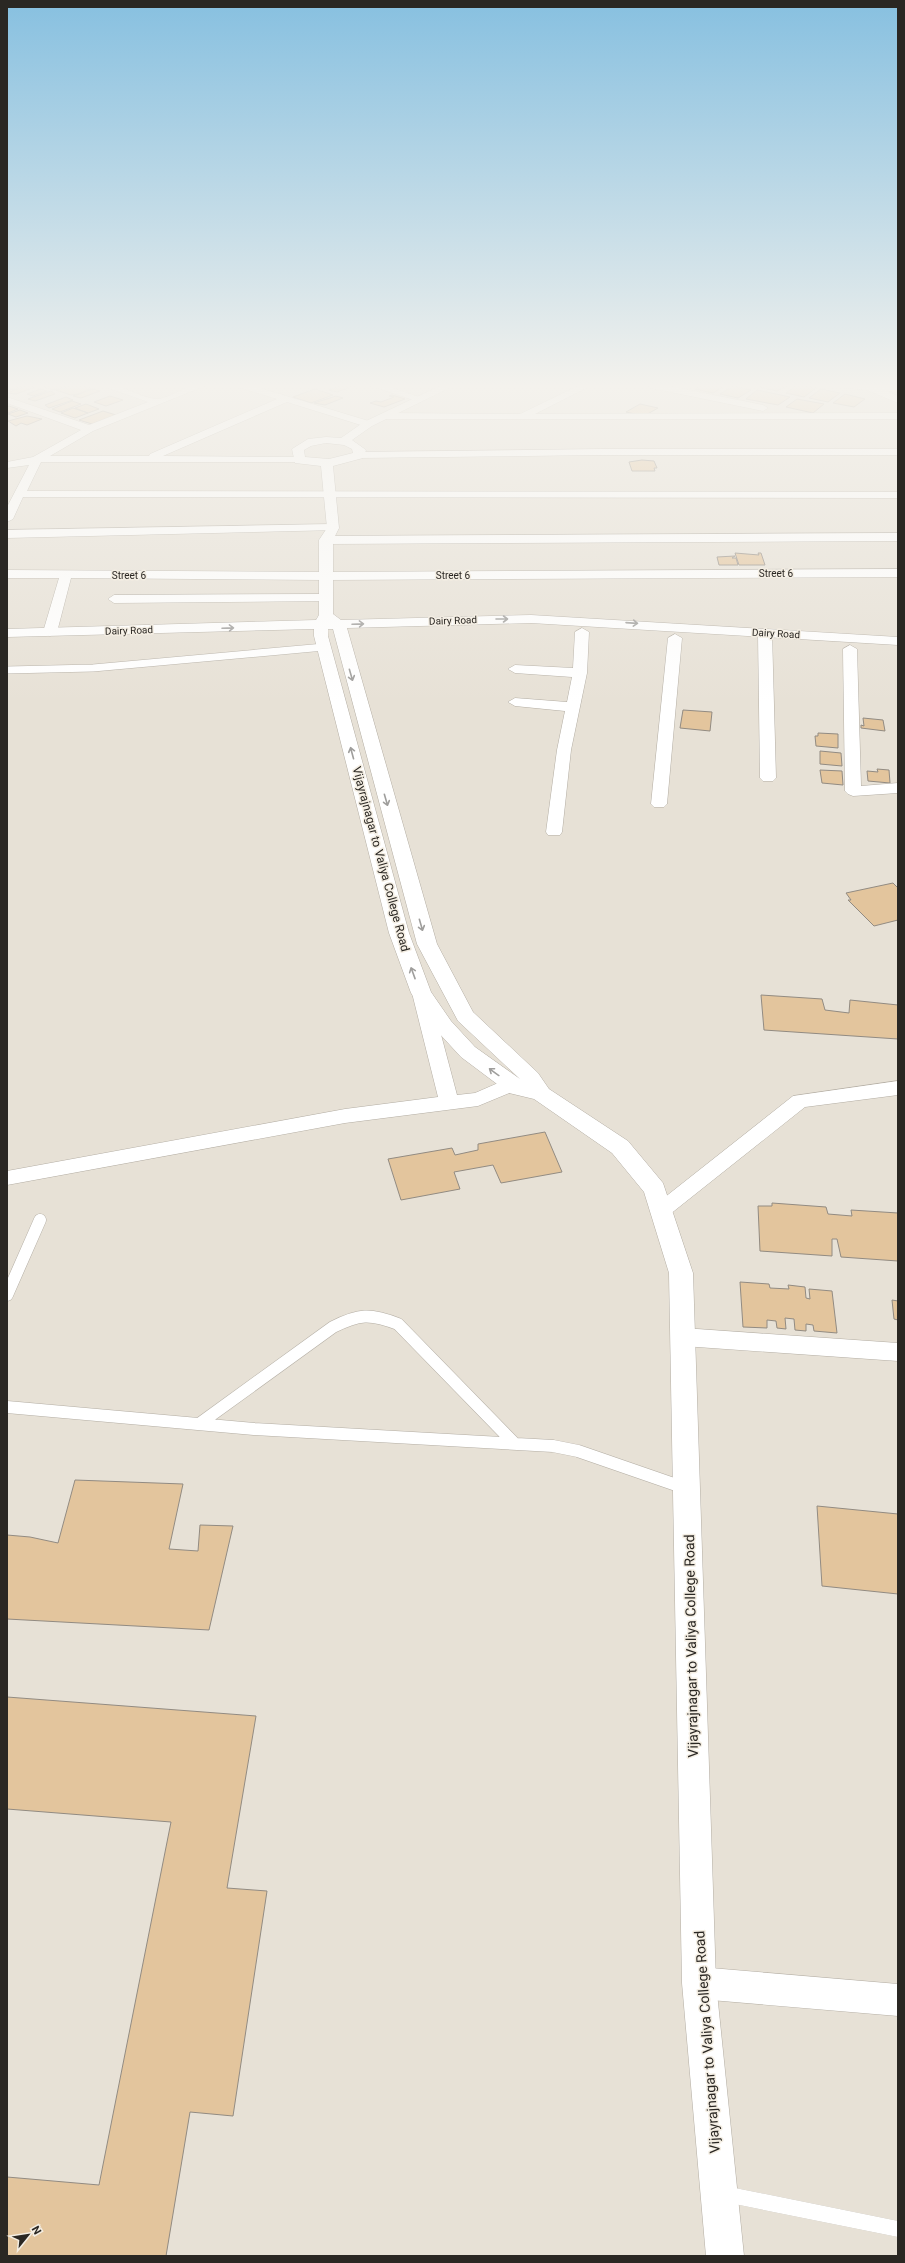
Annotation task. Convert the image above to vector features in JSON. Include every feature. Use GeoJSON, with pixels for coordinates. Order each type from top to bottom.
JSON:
{"type":"FeatureCollection","features":[{"type":"Feature","properties":{"kind":"street"},"geometry":{"type":"LineString","coordinates":[[7,519],[21,491]]}},
{"type":"Feature","properties":{"kind":"street"},"geometry":{"type":"LineString","coordinates":[[326,540],[333,528],[329,491]]}},
{"type":"Feature","properties":{"kind":"street"},"geometry":{"type":"LineString","coordinates":[[19,494],[329,496],[898,495]]}},
{"type":"Feature","properties":{"kind":"street"},"geometry":{"type":"LineString","coordinates":[[7,534],[333,528]]}},
{"type":"Feature","properties":{"kind":"street"},"geometry":{"type":"LineString","coordinates":[[326,540],[898,537]]}},
{"type":"Feature","properties":{"kind":"street","name":"Vijayrajnagar to Valiya College Road"},"geometry":{"type":"LineString","coordinates":[[326,540],[328,626],[399,933],[421,993],[444,1026],[468,1052],[523,1091],[541,1094]]}},
{"type":"Feature","properties":{"kind":"street","name":"Street 6"},"geometry":{"type":"LineString","coordinates":[[7,574],[326,576],[898,573]]}},
{"type":"Feature","properties":{"kind":"street"},"geometry":{"type":"LineString","coordinates":[[50,632],[66,575]]}},
{"type":"Feature","properties":{"kind":"street"},"geometry":{"type":"LineString","coordinates":[[114,599],[328,626]]}},
{"type":"Feature","properties":{"kind":"street","name":"Dairy Road"},"geometry":{"type":"LineString","coordinates":[[7,634],[532,619],[590,621],[898,653]]}},
{"type":"Feature","properties":{"kind":"street","name":"Vijayrajnagar to Valiya College Road"},"geometry":{"type":"LineString","coordinates":[[328,626],[427,944],[465,1016],[531,1078],[541,1094],[620,1147],[655,1189],[681,1273],[700,1983],[725,2256]]}},
{"type":"Feature","properties":{"kind":"street","name":"Dairy Road"},"geometry":{"type":"LineString","coordinates":[[7,643],[328,626],[582,632],[675,638],[898,641]]}},
{"type":"Feature","properties":{"kind":"street"},"geometry":{"type":"LineString","coordinates":[[554,832],[564,750],[580,673],[582,632]]}},
{"type":"Feature","properties":{"kind":"street"},"geometry":{"type":"LineString","coordinates":[[659,804],[675,638]]}},
{"type":"Feature","properties":{"kind":"street"},"geometry":{"type":"LineString","coordinates":[[766,639],[768,778]]}},
{"type":"Feature","properties":{"kind":"street"},"geometry":{"type":"LineString","coordinates":[[850,649],[853,791],[898,788]]}},
{"type":"Feature","properties":{"kind":"street"},"geometry":{"type":"LineString","coordinates":[[515,669],[580,673]]}},
{"type":"Feature","properties":{"kind":"street"},"geometry":{"type":"LineString","coordinates":[[515,702],[573,706]]}},
{"type":"Feature","properties":{"kind":"street"},"geometry":{"type":"LineString","coordinates":[[421,993],[449,1103]]}},
{"type":"Feature","properties":{"kind":"street"},"geometry":{"type":"LineString","coordinates":[[7,1178],[345,1116],[478,1099],[512,1084]]}},
{"type":"Feature","properties":{"kind":"street"},"geometry":{"type":"LineString","coordinates":[[662,1210],[800,1101],[898,1088]]}},
{"type":"Feature","properties":{"kind":"street"},"geometry":{"type":"LineString","coordinates":[[683,1337],[898,1352]]}},
{"type":"Feature","properties":{"kind":"street"},"geometry":{"type":"LineString","coordinates":[[700,1983],[898,2000]]}},
{"type":"Feature","properties":{"kind":"lane"},"geometry":{"type":"LineString","coordinates":[[7,670],[63,670],[328,626]]}},
{"type":"Feature","properties":{"kind":"lane"},"geometry":{"type":"LineString","coordinates":[[7,1295],[40,1219]]}},
{"type":"Feature","properties":{"kind":"lane"},"geometry":{"type":"LineString","coordinates":[[199,1424],[333,1327],[352,1317],[373,1314],[398,1324],[515,1444]]}},
{"type":"Feature","properties":{"kind":"lane"},"geometry":{"type":"LineString","coordinates":[[7,1408],[254,1429],[553,1446],[578,1451],[686,1488]]}},
{"type":"Feature","properties":{"kind":"lane"},"geometry":{"type":"LineString","coordinates":[[719,2193],[898,2229]]}},
{"type":"Feature","properties":{"kind":"building"},"geometry":{"type":"Polygon","coordinates":[[[735,553],[759,555],[758,553],[761,553],[765,565],[739,565],[735,553]]]}},
{"type":"Feature","properties":{"kind":"building"},"geometry":{"type":"Polygon","coordinates":[[[735,556],[732,558],[736,558],[738,565],[719,565],[717,557],[735,556]]]}},
{"type":"Feature","properties":{"kind":"building"},"geometry":{"type":"Polygon","coordinates":[[[683,710],[712,712],[710,731],[680,728],[683,710]]]}},
{"type":"Feature","properties":{"kind":"building"},"geometry":{"type":"Polygon","coordinates":[[[863,718],[883,720],[885,731],[861,728],[861,725],[864,726],[863,718]]]}},
{"type":"Feature","properties":{"kind":"building"},"geometry":{"type":"Polygon","coordinates":[[[818,733],[838,734],[838,748],[816,746],[815,736],[818,736],[818,733]]]}},
{"type":"Feature","properties":{"kind":"building"},"geometry":{"type":"Polygon","coordinates":[[[820,751],[841,753],[842,766],[820,764],[820,751]]]}},
{"type":"Feature","properties":{"kind":"building"},"geometry":{"type":"Polygon","coordinates":[[[877,769],[889,770],[890,783],[868,781],[867,771],[878,772],[877,769]]]}},
{"type":"Feature","properties":{"kind":"building"},"geometry":{"type":"Polygon","coordinates":[[[820,770],[842,771],[843,785],[822,783],[820,770]]]}},
{"type":"Feature","properties":{"kind":"building"},"geometry":{"type":"Polygon","coordinates":[[[893,883],[898,888],[898,920],[874,926],[848,900],[851,900],[846,893],[893,883]]]}},
{"type":"Feature","properties":{"kind":"building"},"geometry":{"type":"Polygon","coordinates":[[[761,995],[822,999],[825,1010],[849,1013],[850,1000],[898,1005],[898,1039],[764,1030],[761,995]]]}},
{"type":"Feature","properties":{"kind":"building"},"geometry":{"type":"Polygon","coordinates":[[[545,1132],[562,1172],[501,1183],[493,1165],[454,1172],[460,1189],[401,1200],[388,1159],[452,1148],[455,1155],[478,1150],[478,1144],[545,1132]]]}},
{"type":"Feature","properties":{"kind":"building"},"geometry":{"type":"Polygon","coordinates":[[[772,1203],[826,1207],[828,1214],[852,1216],[851,1210],[898,1213],[898,1261],[841,1257],[837,1239],[832,1239],[832,1256],[760,1251],[758,1206],[772,1206],[772,1203]]]}},
{"type":"Feature","properties":{"kind":"building"},"geometry":{"type":"Polygon","coordinates":[[[740,1282],[769,1284],[770,1288],[789,1289],[788,1285],[805,1287],[806,1298],[810,1299],[809,1289],[832,1291],[837,1333],[814,1331],[813,1325],[806,1324],[806,1331],[795,1330],[794,1319],[785,1318],[786,1329],[777,1328],[776,1321],[767,1320],[767,1328],[743,1327],[740,1282]]]}},
{"type":"Feature","properties":{"kind":"building"},"geometry":{"type":"Polygon","coordinates":[[[892,1300],[898,1301],[898,1320],[894,1319],[892,1300]]]}},
{"type":"Feature","properties":{"kind":"building"},"geometry":{"type":"Polygon","coordinates":[[[75,1480],[183,1484],[169,1549],[198,1551],[200,1525],[233,1526],[209,1630],[7,1619],[7,1535],[30,1537],[58,1543],[75,1480]]]}},
{"type":"Feature","properties":{"kind":"building"},"geometry":{"type":"Polygon","coordinates":[[[817,1506],[898,1514],[898,1594],[822,1586],[817,1506]]]}},
{"type":"Feature","properties":{"kind":"building"},"geometry":{"type":"Polygon","coordinates":[[[7,1697],[256,1716],[227,1888],[267,1891],[233,2116],[190,2112],[166,2256],[7,2256],[7,2177],[99,2185],[171,1822],[7,1809],[7,1697]]]}}]}
